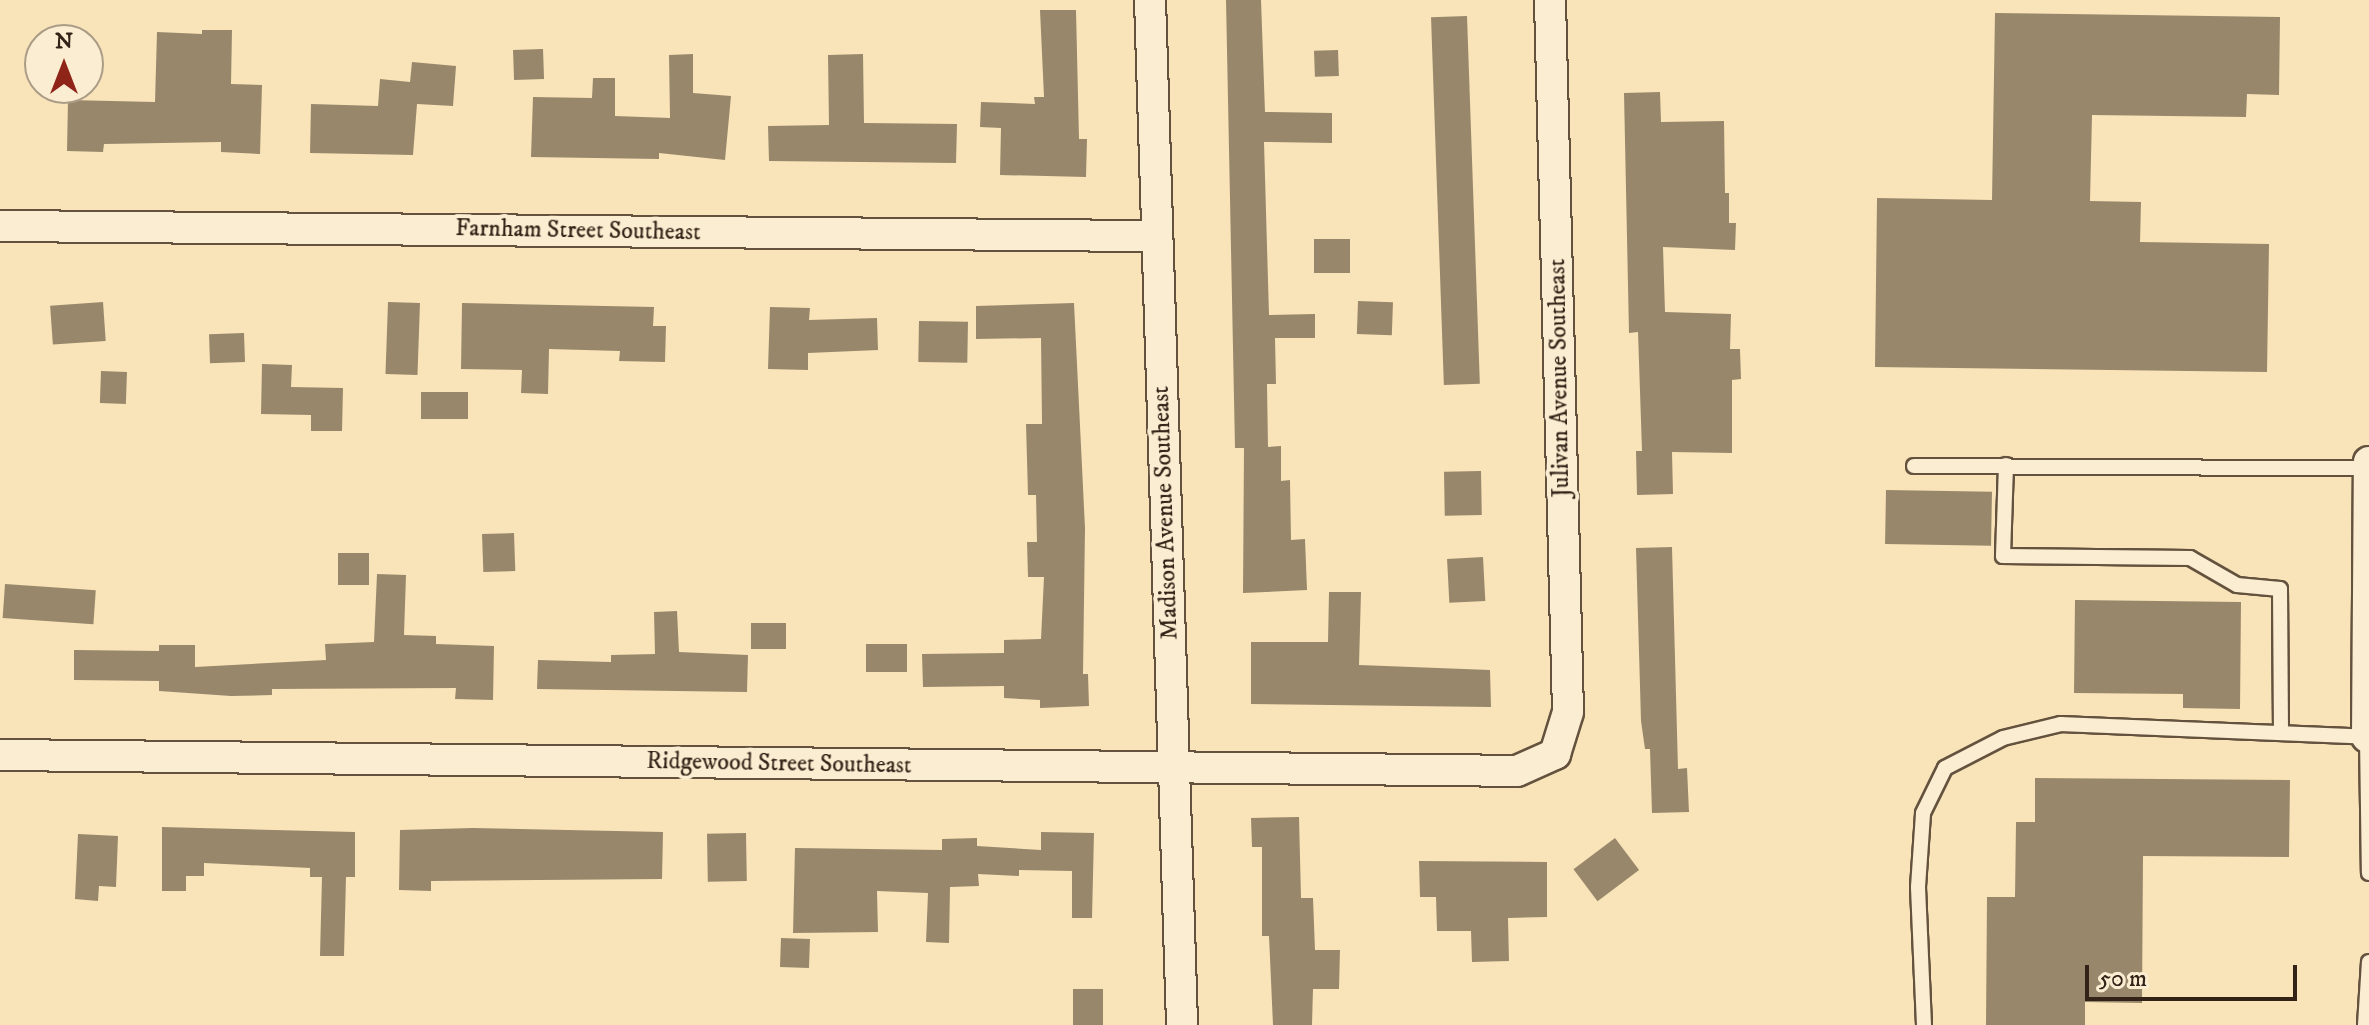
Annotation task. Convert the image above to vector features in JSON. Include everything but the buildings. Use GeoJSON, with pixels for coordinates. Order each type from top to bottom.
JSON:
{"type":"FeatureCollection","features":[{"type":"Feature","properties":{"kind":"street","name":"Madison Avenue Southeast"},"geometry":{"type":"LineString","coordinates":[[1150,0],[1182,1025]]}},
{"type":"Feature","properties":{"kind":"street","name":"Julivan Avenue Southeast"},"geometry":{"type":"LineString","coordinates":[[1550,0],[1568,712],[1555,754]]}},
{"type":"Feature","properties":{"kind":"street","name":"Farnham Street Southeast"},"geometry":{"type":"LineString","coordinates":[[0,226],[1157,236]]}},
{"type":"Feature","properties":{"kind":"street"},"geometry":{"type":"LineString","coordinates":[[2367,737],[2369,462]]}},
{"type":"Feature","properties":{"kind":"street","name":"Ridgewood Street Southeast"},"geometry":{"type":"LineString","coordinates":[[0,755],[1517,771],[1555,754]]}},
{"type":"Feature","properties":{"kind":"lane"},"geometry":{"type":"LineString","coordinates":[[2006,465],[2003,556],[2190,558],[2237,585],[2280,589],[2281,730]]}},
{"type":"Feature","properties":{"kind":"lane"},"geometry":{"type":"LineString","coordinates":[[1914,466],[2369,468]]}},
{"type":"Feature","properties":{"kind":"lane"},"geometry":{"type":"LineString","coordinates":[[1924,1025],[1918,887],[1923,813],[1945,768],[2003,738],[2061,724],[2281,730],[2367,737],[2369,873]]}},
{"type":"Feature","properties":{"kind":"lane"},"geometry":{"type":"LineString","coordinates":[[2365,1025],[2369,962]]}}]}
